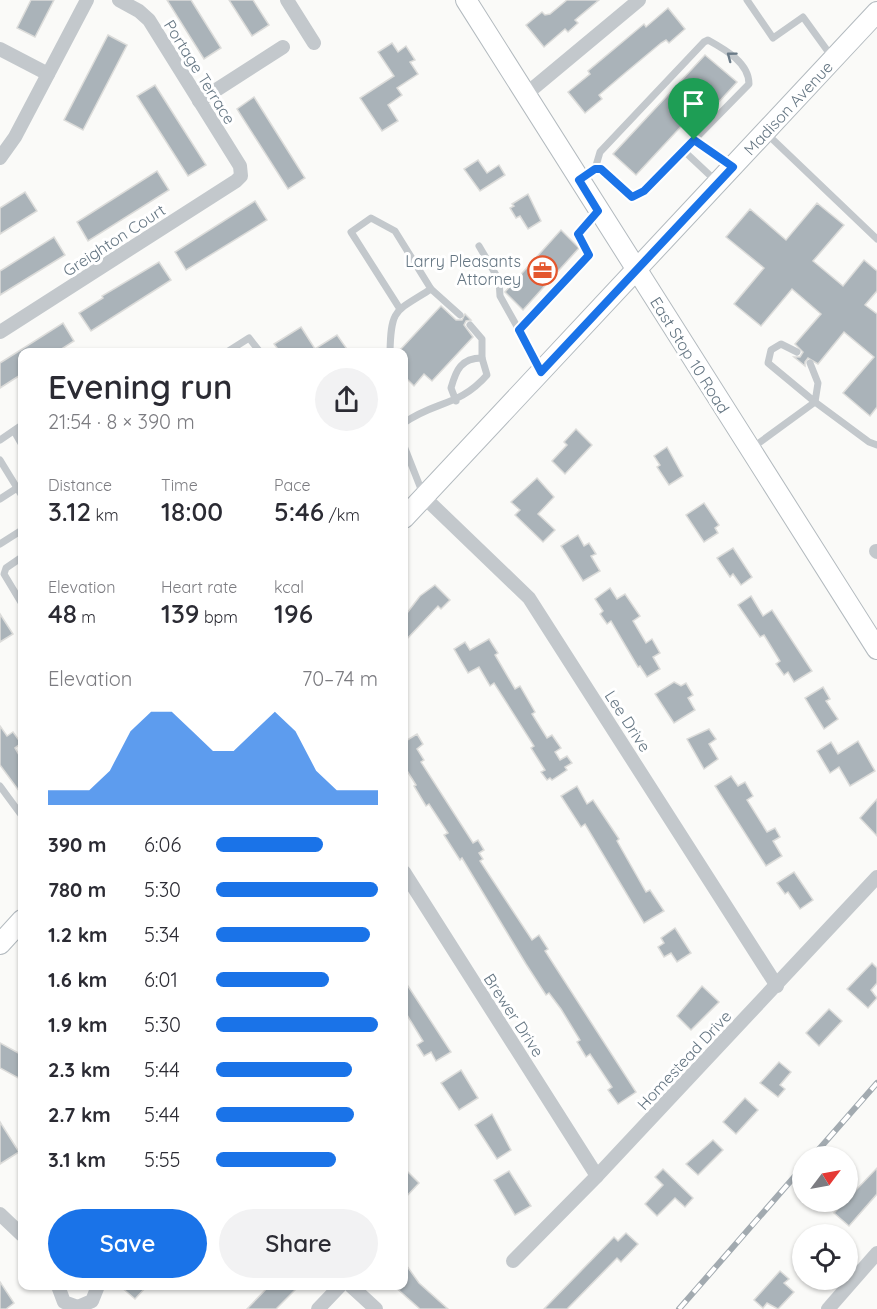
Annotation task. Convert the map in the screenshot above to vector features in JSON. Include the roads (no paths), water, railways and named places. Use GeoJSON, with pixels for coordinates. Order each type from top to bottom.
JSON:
{"type":"FeatureCollection","features":[{"type":"Feature","properties":{"kind":"street"},"geometry":{"type":"LineString","coordinates":[[0,158],[15,137],[87,0]]}},
{"type":"Feature","properties":{"kind":"street","name":"Portage Terrace"},"geometry":{"type":"LineString","coordinates":[[119,0],[139,11],[149,20],[242,172]]}},
{"type":"Feature","properties":{"kind":"street"},"geometry":{"type":"LineString","coordinates":[[287,0],[314,43]]}},
{"type":"Feature","properties":{"kind":"street","name":"East Stop 10 Road"},"geometry":{"type":"LineString","coordinates":[[466,0],[525,95],[587,175],[598,211],[877,649]]}},
{"type":"Feature","properties":{"kind":"street"},"geometry":{"type":"LineString","coordinates":[[525,95],[639,0]]}},
{"type":"Feature","properties":{"kind":"street","name":"Madison Avenue"},"geometry":{"type":"LineString","coordinates":[[408,512],[636,272],[877,12]]}},
{"type":"Feature","properties":{"kind":"street"},"geometry":{"type":"LineString","coordinates":[[199,101],[283,47]]}},
{"type":"Feature","properties":{"kind":"street"},"geometry":{"type":"LineString","coordinates":[[0,49],[48,74]]}},
{"type":"Feature","properties":{"kind":"street","name":"Greighton Court"},"geometry":{"type":"LineString","coordinates":[[0,332],[236,181],[242,172]]}},
{"type":"Feature","properties":{"kind":"street","name":"Lee Drive"},"geometry":{"type":"LineString","coordinates":[[424,497],[530,598],[777,986]]}},
{"type":"Feature","properties":{"kind":"street","name":"Homestead Drive"},"geometry":{"type":"LineString","coordinates":[[513,1261],[597,1176],[877,877]]}},
{"type":"Feature","properties":{"kind":"street","name":"Brewer Drive"},"geometry":{"type":"LineString","coordinates":[[408,878],[597,1176]]}},
{"type":"Feature","properties":{"kind":"street"},"geometry":{"type":"LineString","coordinates":[[0,944],[18,924]]}},
{"type":"Feature","properties":{"kind":"street"},"geometry":{"type":"LineString","coordinates":[[0,1214],[18,1231]]}},
{"type":"Feature","properties":{"kind":"street"},"geometry":{"type":"LineString","coordinates":[[828,1309],[877,1253]]}},
{"type":"Feature","properties":{"kind":"street"},"geometry":{"type":"LineString","coordinates":[[58,1290],[61,1305],[78,1307],[96,1305],[98,1290]]}},
{"type":"Feature","properties":{"kind":"street"},"geometry":{"type":"LineString","coordinates":[[318,1309],[336,1290]]}},
{"type":"Feature","properties":{"kind":"street"},"geometry":{"type":"LineString","coordinates":[[355,1290],[376,1309]]}},
{"type":"Feature","properties":{"kind":"lane"},"geometry":{"type":"LineString","coordinates":[[747,0],[773,38],[803,17],[833,59]]}},
{"type":"Feature","properties":{"kind":"lane"},"geometry":{"type":"LineString","coordinates":[[708,40],[743,65],[749,75],[748,84],[644,191],[632,197],[601,169],[587,175],[600,152],[708,40]]}},
{"type":"Feature","properties":{"kind":"lane"},"geometry":{"type":"LineString","coordinates":[[765,132],[877,239]]}},
{"type":"Feature","properties":{"kind":"lane"},"geometry":{"type":"LineString","coordinates":[[694,140],[733,167]]}},
{"type":"Feature","properties":{"kind":"lane"},"geometry":{"type":"LineString","coordinates":[[684,151],[718,183]]}},
{"type":"Feature","properties":{"kind":"lane"},"geometry":{"type":"LineString","coordinates":[[519,330],[589,255],[578,234],[598,211]]}},
{"type":"Feature","properties":{"kind":"lane"},"geometry":{"type":"LineString","coordinates":[[400,309],[351,232],[371,218],[395,231],[431,289],[460,315]]}},
{"type":"Feature","properties":{"kind":"lane"},"geometry":{"type":"LineString","coordinates":[[479,246],[499,280],[500,296],[541,372]]}},
{"type":"Feature","properties":{"kind":"lane"},"geometry":{"type":"LineString","coordinates":[[390,348],[391,322],[400,309],[431,289]]}},
{"type":"Feature","properties":{"kind":"lane"},"geometry":{"type":"LineString","coordinates":[[408,420],[419,412],[456,401],[477,387],[487,375],[482,358],[482,339],[470,325]]}},
{"type":"Feature","properties":{"kind":"lane"},"geometry":{"type":"LineString","coordinates":[[233,348],[249,338],[257,348]]}},
{"type":"Feature","properties":{"kind":"lane"},"geometry":{"type":"LineString","coordinates":[[797,352],[781,344],[771,350],[768,363],[815,402],[869,442],[877,445]]}},
{"type":"Feature","properties":{"kind":"lane"},"geometry":{"type":"LineString","coordinates":[[456,401],[451,388],[460,365],[470,358],[482,358]]}},
{"type":"Feature","properties":{"kind":"lane"},"geometry":{"type":"LineString","coordinates":[[750,450],[815,402],[818,383],[816,370],[810,363]]}},
{"type":"Feature","properties":{"kind":"lane"},"geometry":{"type":"LineString","coordinates":[[0,440],[18,428]]}},
{"type":"Feature","properties":{"kind":"lane"},"geometry":{"type":"LineString","coordinates":[[14,431],[18,438]]}},
{"type":"Feature","properties":{"kind":"lane"},"geometry":{"type":"LineString","coordinates":[[408,456],[424,497]]}},
{"type":"Feature","properties":{"kind":"lane"},"geometry":{"type":"LineString","coordinates":[[0,460],[17,488],[0,499]]}},
{"type":"Feature","properties":{"kind":"lane"},"geometry":{"type":"LineString","coordinates":[[0,544],[18,533]]}},
{"type":"Feature","properties":{"kind":"lane"},"geometry":{"type":"LineString","coordinates":[[18,560],[6,568],[4,574],[18,597]]}},
{"type":"Feature","properties":{"kind":"lane"},"geometry":{"type":"LineString","coordinates":[[0,786],[18,811]]}},
{"type":"Feature","properties":{"kind":"railway"},"geometry":{"type":"LineString","coordinates":[[822,1146],[877,1083]]}},
{"type":"Feature","properties":{"kind":"railway"},"geometry":{"type":"LineString","coordinates":[[679,1309],[792,1179]]}},
{"type":"Feature","properties":{"kind":"place","name":"Larry Pleasants Attorney"},"geometry":{"type":"Point","coordinates":[542,270]}}]}
